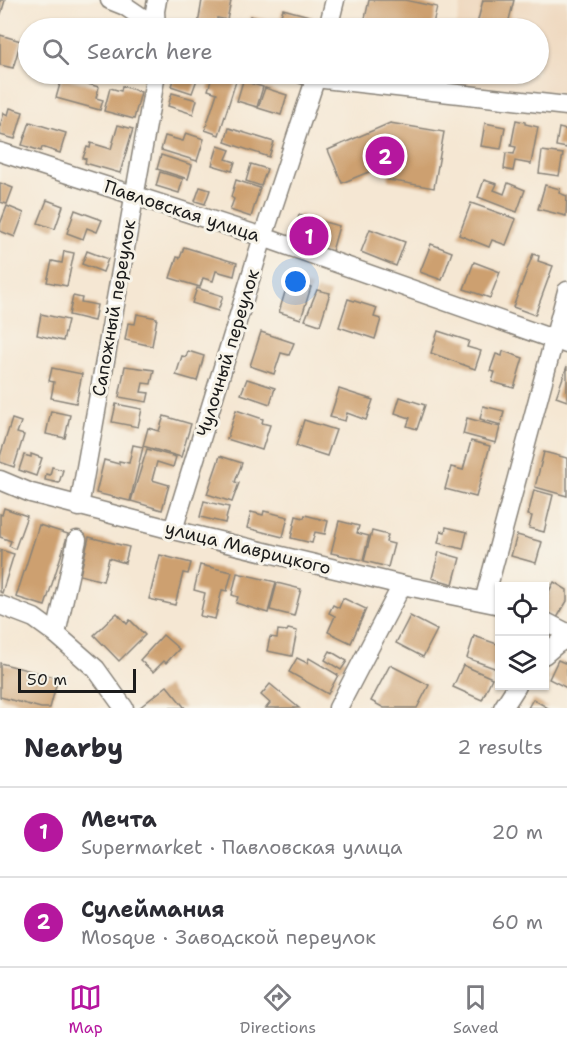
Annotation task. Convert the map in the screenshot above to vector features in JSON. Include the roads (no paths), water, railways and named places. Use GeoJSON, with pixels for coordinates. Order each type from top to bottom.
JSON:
{"type":"FeatureCollection","features":[{"type":"Feature","properties":{"kind":"street"},"geometry":{"type":"LineString","coordinates":[[330,18],[335,0]]}},
{"type":"Feature","properties":{"kind":"street"},"geometry":{"type":"LineString","coordinates":[[118,3],[155,18]]}},
{"type":"Feature","properties":{"kind":"street","name":"Сапожный переулок"},"geometry":{"type":"LineString","coordinates":[[79,507],[154,84]]}},
{"type":"Feature","properties":{"kind":"street","name":"Чулочный переулок"},"geometry":{"type":"LineString","coordinates":[[173,530],[308,84]]}},
{"type":"Feature","properties":{"kind":"street"},"geometry":{"type":"LineString","coordinates":[[385,84],[567,106]]}},
{"type":"Feature","properties":{"kind":"street","name":"Павловская улица"},"geometry":{"type":"LineString","coordinates":[[0,152],[263,237],[560,342]]}},
{"type":"Feature","properties":{"kind":"street"},"geometry":{"type":"LineString","coordinates":[[491,603],[560,342],[567,291]]}},
{"type":"Feature","properties":{"kind":"street","name":"улица Маврицкого"},"geometry":{"type":"LineString","coordinates":[[0,480],[32,493],[79,507],[402,585],[491,603]]}},
{"type":"Feature","properties":{"kind":"street"},"geometry":{"type":"LineString","coordinates":[[56,634],[77,540]]}},
{"type":"Feature","properties":{"kind":"street"},"geometry":{"type":"LineString","coordinates":[[338,708],[402,585]]}},
{"type":"Feature","properties":{"kind":"street"},"geometry":{"type":"LineString","coordinates":[[0,605],[34,618],[56,634],[96,669],[124,708]]}},
{"type":"Feature","properties":{"kind":"street"},"geometry":{"type":"LineString","coordinates":[[549,624],[567,633]]}},
{"type":"Feature","properties":{"kind":"street"},"geometry":{"type":"LineString","coordinates":[[549,651],[567,638]]}},
{"type":"Feature","properties":{"kind":"street"},"geometry":{"type":"LineString","coordinates":[[503,708],[514,690]]}},
{"type":"Feature","properties":{"kind":"place","name":"Сулеймания"},"geometry":{"type":"Point","coordinates":[385,156]}},
{"type":"Feature","properties":{"kind":"place","name":"Мечта"},"geometry":{"type":"Point","coordinates":[309,236]}}]}
